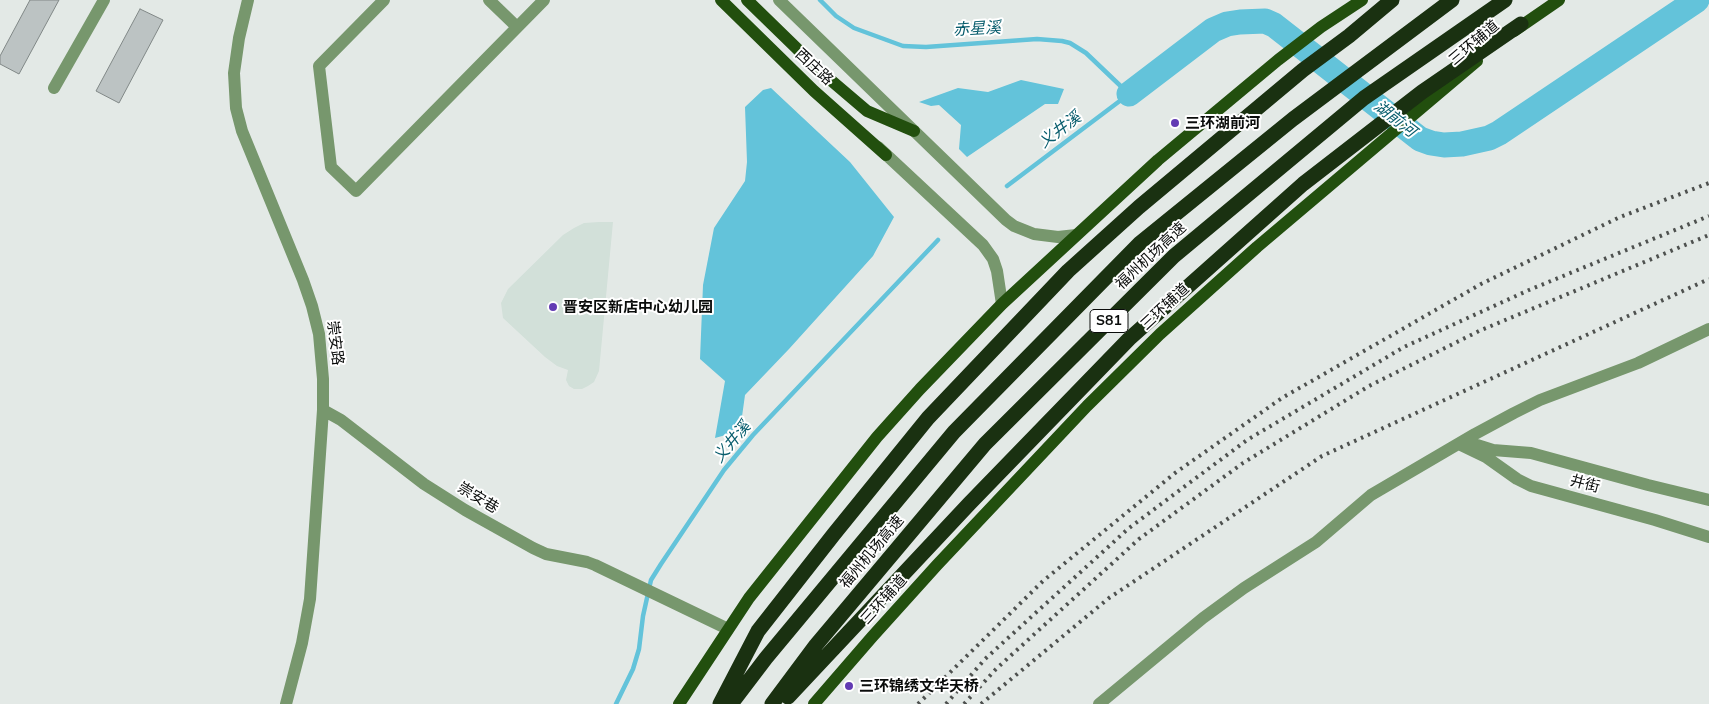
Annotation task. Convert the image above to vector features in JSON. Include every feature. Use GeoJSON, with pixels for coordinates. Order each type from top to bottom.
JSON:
{"type":"FeatureCollection","features":[{"type":"Feature","properties":{"kind":"highway"},"geometry":{"type":"LineString","coordinates":[[720,704],[758,631],[928,418],[1068,271],[1139,207],[1303,70],[1349,36],[1392,0]]}},
{"type":"Feature","properties":{"kind":"highway","name":"福州机场高速"},"geometry":{"type":"LineString","coordinates":[[731,704],[772,650],[954,432],[1140,243],[1293,119],[1452,0]]}},
{"type":"Feature","properties":{"kind":"highway","name":"福州机场高速"},"geometry":{"type":"LineString","coordinates":[[772,704],[816,645],[985,444],[1174,256],[1364,98],[1505,0]]}},
{"type":"Feature","properties":{"kind":"highway"},"geometry":{"type":"LineString","coordinates":[[782,704],[950,525],[1129,339],[1302,184],[1380,133],[1521,24]]}},
{"type":"Feature","properties":{"kind":"main road","name":"西庄路"},"geometry":{"type":"LineString","coordinates":[[722,0],[800,77],[886,155]]}},
{"type":"Feature","properties":{"kind":"main road"},"geometry":{"type":"LineString","coordinates":[[747,0],[820,71],[867,111],[914,131]]}},
{"type":"Feature","properties":{"kind":"main road"},"geometry":{"type":"LineString","coordinates":[[679,704],[749,598],[878,437],[920,389],[1002,304],[1158,160],[1278,60],[1321,27],[1362,0]]}},
{"type":"Feature","properties":{"kind":"main road","name":"三环辅道"},"geometry":{"type":"LineString","coordinates":[[1521,24],[1559,0]]}},
{"type":"Feature","properties":{"kind":"main road","name":"三环辅道"},"geometry":{"type":"LineString","coordinates":[[814,704],[937,565],[1132,362],[1185,310],[1380,133]]}},
{"type":"Feature","properties":{"kind":"street"},"geometry":{"type":"LineString","coordinates":[[54,88],[104,0]]}},
{"type":"Feature","properties":{"kind":"street","name":"崇安路"},"geometry":{"type":"LineString","coordinates":[[248,0],[238,38],[234,73],[236,108],[242,131],[312,306],[320,348],[323,379],[310,599],[299,659],[286,704]]}},
{"type":"Feature","properties":{"kind":"street"},"geometry":{"type":"LineString","coordinates":[[384,0],[319,66],[331,167],[356,191],[544,0]]}},
{"type":"Feature","properties":{"kind":"street"},"geometry":{"type":"LineString","coordinates":[[490,0],[517,27]]}},
{"type":"Feature","properties":{"kind":"street"},"geometry":{"type":"LineString","coordinates":[[779,0],[1014,226],[1034,234],[1058,237],[1076,235]]}},
{"type":"Feature","properties":{"kind":"street"},"geometry":{"type":"LineString","coordinates":[[886,155],[983,245],[992,259],[999,281],[1002,304]]}},
{"type":"Feature","properties":{"kind":"street"},"geometry":{"type":"LineString","coordinates":[[1099,704],[1204,618],[1244,588],[1316,542],[1371,496],[1495,422],[1540,400],[1638,363],[1709,329]]}},
{"type":"Feature","properties":{"kind":"street","name":"崇安巷"},"geometry":{"type":"LineString","coordinates":[[322,410],[341,420],[407,471],[465,510],[532,548],[558,557],[587,562],[728,629]]}},
{"type":"Feature","properties":{"kind":"street","name":"井街"},"geometry":{"type":"LineString","coordinates":[[1463,442],[1486,449],[1531,453],[1709,500]]}},
{"type":"Feature","properties":{"kind":"street","name":"井街"},"geometry":{"type":"LineString","coordinates":[[1463,442],[1530,486],[1655,520],[1709,538]]}},
{"type":"Feature","properties":{"kind":"shaded area","name":"晋安区新店中心幼儿园"},"geometry":{"type":"Polygon","coordinates":[[[613,222],[599,371],[594,382],[582,389],[574,389],[569,386],[566,380],[568,370],[557,366],[545,357],[503,318],[501,303],[508,289],[563,235],[584,223],[613,222]]]}},
{"type":"Feature","properties":{"kind":"water"},"geometry":{"type":"Polygon","coordinates":[[[1021,80],[1064,89],[1058,104],[1045,104],[967,157],[959,149],[961,125],[939,105],[931,106],[919,102],[958,88],[988,92],[1021,80]]]}},
{"type":"Feature","properties":{"kind":"water"},"geometry":{"type":"Polygon","coordinates":[[[771,88],[850,162],[894,217],[873,256],[745,395],[740,431],[715,438],[725,381],[700,359],[703,285],[714,228],[745,181],[747,162],[745,107],[763,90],[771,88]]]}},
{"type":"Feature","properties":{"kind":"building"},"geometry":{"type":"Polygon","coordinates":[[[30,0],[59,0],[19,74],[0,64],[0,56],[30,0]]]}},
{"type":"Feature","properties":{"kind":"building"},"geometry":{"type":"Polygon","coordinates":[[[140,9],[163,20],[119,103],[96,91],[140,9]]]}},
{"type":"Feature","properties":{"kind":"waterway","name":"赤星溪"},"geometry":{"type":"LineString","coordinates":[[820,0],[836,16],[854,28],[903,46],[926,47],[1037,39],[1070,43],[1086,53],[1129,94],[1007,186]]}},
{"type":"Feature","properties":{"kind":"waterway","name":"湖前河"},"geometry":{"type":"LineString","coordinates":[[1129,94],[1213,30],[1227,24],[1265,21],[1274,25],[1420,139],[1444,145],[1462,144],[1489,138],[1499,133],[1697,0]]}},
{"type":"Feature","properties":{"kind":"waterway","name":"义井溪"},"geometry":{"type":"LineString","coordinates":[[616,704],[633,669],[639,649],[643,616],[651,580],[724,470],[753,435],[938,240]]}},
{"type":"Feature","properties":{"kind":"railway"},"geometry":{"type":"LineString","coordinates":[[918,704],[1043,581],[1175,473],[1282,398],[1481,284],[1620,217],[1709,183]]}},
{"type":"Feature","properties":{"kind":"railway"},"geometry":{"type":"LineString","coordinates":[[946,704],[985,659],[1129,528],[1247,440],[1404,347],[1529,290],[1709,216]]}},
{"type":"Feature","properties":{"kind":"railway"},"geometry":{"type":"LineString","coordinates":[[964,704],[996,669],[1139,539],[1243,463],[1369,386],[1479,331],[1709,235]]}},
{"type":"Feature","properties":{"kind":"railway"},"geometry":{"type":"LineString","coordinates":[[981,704],[1109,598],[1322,456],[1709,279]]}},
{"type":"Feature","properties":{"kind":"place","name":"三环湖前河"},"geometry":{"type":"Point","coordinates":[1175,123]}},
{"type":"Feature","properties":{"kind":"place","name":"晋安区新店中心幼儿园"},"geometry":{"type":"Point","coordinates":[553,307]}},
{"type":"Feature","properties":{"kind":"place","name":"三环锦绣文华天桥"},"geometry":{"type":"Point","coordinates":[849,686]}}]}
